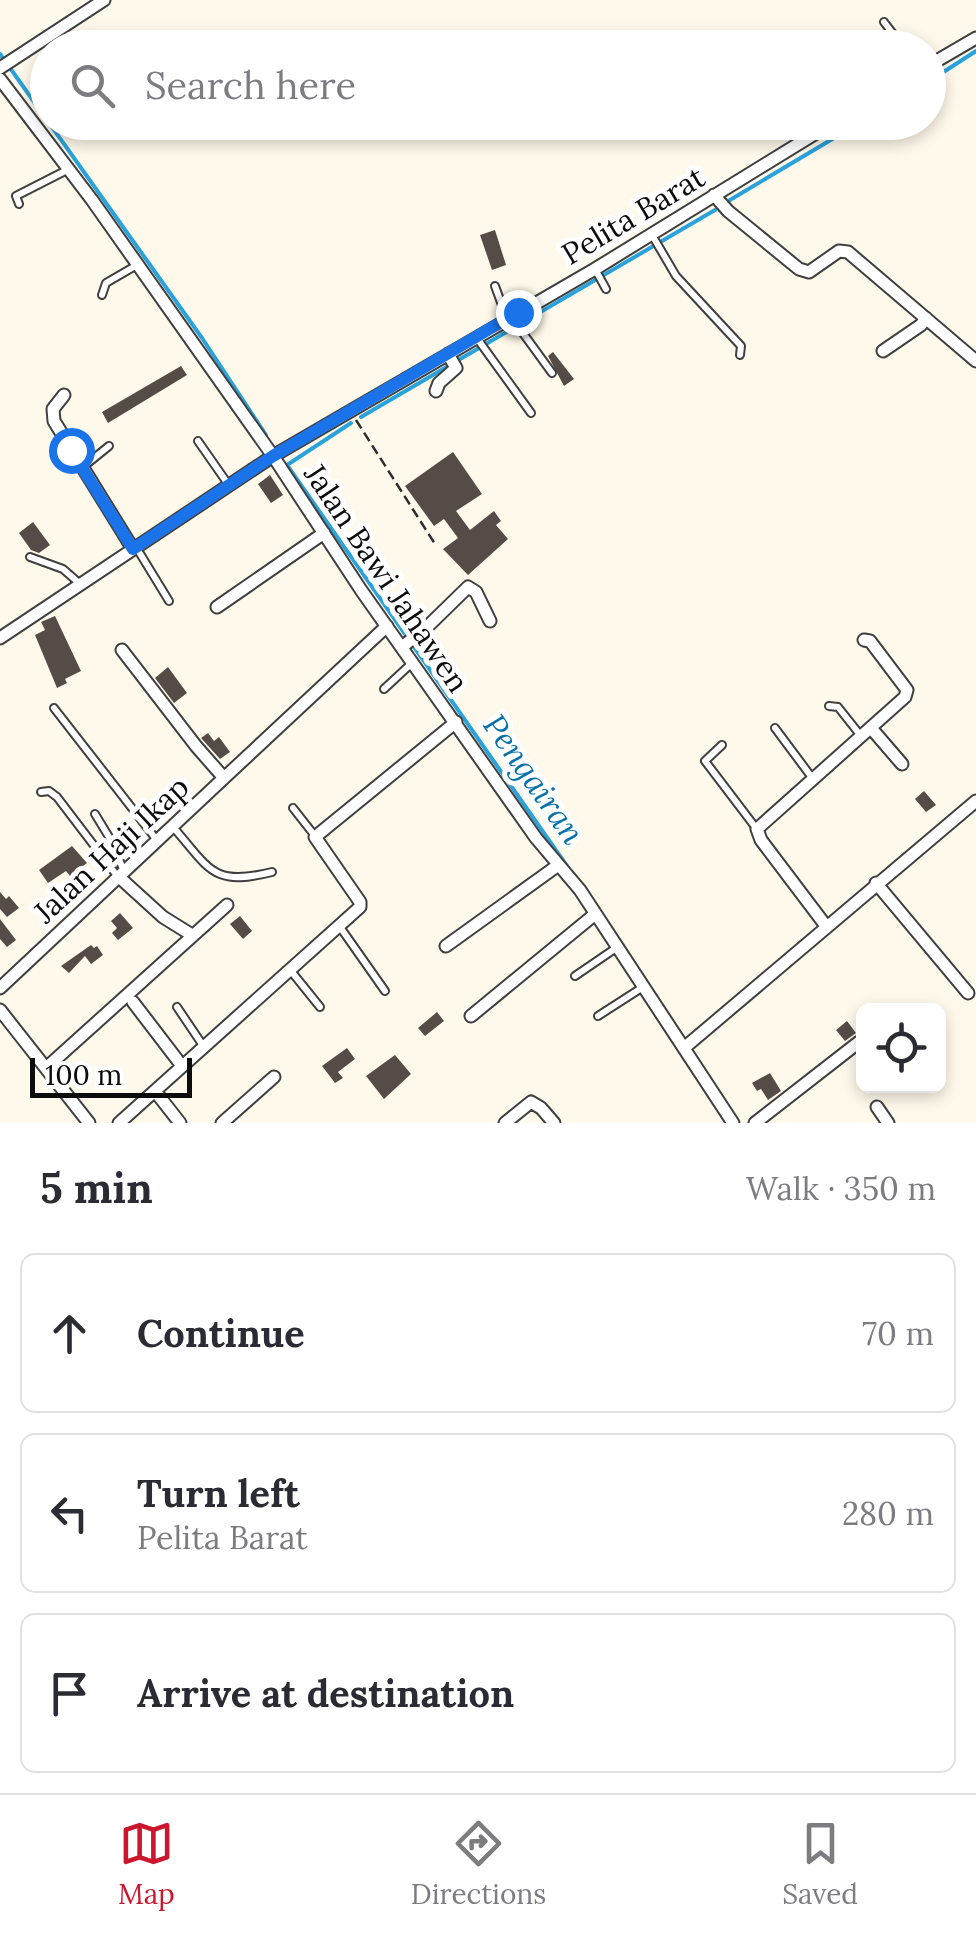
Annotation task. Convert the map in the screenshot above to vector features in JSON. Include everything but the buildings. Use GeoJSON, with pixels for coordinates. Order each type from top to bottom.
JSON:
{"type":"FeatureCollection","features":[{"type":"Feature","properties":{"kind":"street"},"geometry":{"type":"LineString","coordinates":[[58,30],[104,0]]}},
{"type":"Feature","properties":{"kind":"street"},"geometry":{"type":"LineString","coordinates":[[946,56],[976,38]]}},
{"type":"Feature","properties":{"kind":"street"},"geometry":{"type":"LineString","coordinates":[[0,68],[30,48]]}},
{"type":"Feature","properties":{"kind":"street","name":"Jalan Bawi Jahawen"},"geometry":{"type":"LineString","coordinates":[[0,79],[30,120]]}},
{"type":"Feature","properties":{"kind":"street","name":"Jalan Bawi Jahawen"},"geometry":{"type":"LineString","coordinates":[[45,140],[273,456],[386,626],[557,866],[580,890],[733,1123]]}},
{"type":"Feature","properties":{"kind":"street","name":"Pelita Barat"},"geometry":{"type":"LineString","coordinates":[[0,638],[273,456],[595,269],[804,140]]}},
{"type":"Feature","properties":{"kind":"street"},"geometry":{"type":"LineString","coordinates":[[714,195],[800,269],[814,270],[845,250],[976,361]]}},
{"type":"Feature","properties":{"kind":"street"},"geometry":{"type":"LineString","coordinates":[[883,351],[926,318]]}},
{"type":"Feature","properties":{"kind":"street"},"geometry":{"type":"LineString","coordinates":[[436,392],[439,383],[456,368],[448,354]]}},
{"type":"Feature","properties":{"kind":"street"},"geometry":{"type":"LineString","coordinates":[[64,394],[52,415],[135,548]]}},
{"type":"Feature","properties":{"kind":"street"},"geometry":{"type":"LineString","coordinates":[[217,607],[324,533]]}},
{"type":"Feature","properties":{"kind":"street"},"geometry":{"type":"LineString","coordinates":[[402,647],[468,587],[476,592],[490,621]]}},
{"type":"Feature","properties":{"kind":"street"},"geometry":{"type":"LineString","coordinates":[[224,778],[386,626]]}},
{"type":"Feature","properties":{"kind":"street"},"geometry":{"type":"LineString","coordinates":[[826,926],[761,840],[757,829],[905,697],[907,690],[870,641],[864,640]]}},
{"type":"Feature","properties":{"kind":"street","name":"Jalan Haji Ikap"},"geometry":{"type":"LineString","coordinates":[[0,988],[224,778],[122,650]]}},
{"type":"Feature","properties":{"kind":"street"},"geometry":{"type":"LineString","coordinates":[[119,1123],[361,903],[316,837],[456,722]]}},
{"type":"Feature","properties":{"kind":"street"},"geometry":{"type":"LineString","coordinates":[[866,733],[902,764]]}},
{"type":"Feature","properties":{"kind":"street"},"geometry":{"type":"LineString","coordinates":[[684,1048],[976,801]]}},
{"type":"Feature","properties":{"kind":"street"},"geometry":{"type":"LineString","coordinates":[[446,946],[557,866]]}},
{"type":"Feature","properties":{"kind":"street"},"geometry":{"type":"LineString","coordinates":[[122,875],[163,918],[192,935]]}},
{"type":"Feature","properties":{"kind":"street"},"geometry":{"type":"LineString","coordinates":[[876,883],[968,994]]}},
{"type":"Feature","properties":{"kind":"street"},"geometry":{"type":"LineString","coordinates":[[46,1068],[227,905]]}},
{"type":"Feature","properties":{"kind":"street"},"geometry":{"type":"LineString","coordinates":[[472,1016],[594,915]]}},
{"type":"Feature","properties":{"kind":"street"},"geometry":{"type":"LineString","coordinates":[[134,1002],[182,1066]]}},
{"type":"Feature","properties":{"kind":"street"},"geometry":{"type":"LineString","coordinates":[[0,1010],[89,1123]]}},
{"type":"Feature","properties":{"kind":"street"},"geometry":{"type":"LineString","coordinates":[[755,1123],[856,1044]]}},
{"type":"Feature","properties":{"kind":"street"},"geometry":{"type":"LineString","coordinates":[[222,1123],[274,1077]]}},
{"type":"Feature","properties":{"kind":"street"},"geometry":{"type":"LineString","coordinates":[[155,1091],[180,1123]]}},
{"type":"Feature","properties":{"kind":"street"},"geometry":{"type":"LineString","coordinates":[[505,1123],[531,1102],[554,1123]]}},
{"type":"Feature","properties":{"kind":"street"},"geometry":{"type":"LineString","coordinates":[[877,1107],[888,1123]]}},
{"type":"Feature","properties":{"kind":"lane"},"geometry":{"type":"LineString","coordinates":[[884,22],[890,30]]}},
{"type":"Feature","properties":{"kind":"lane"},"geometry":{"type":"LineString","coordinates":[[18,204],[16,196],[67,170]]}},
{"type":"Feature","properties":{"kind":"lane"},"geometry":{"type":"LineString","coordinates":[[651,233],[677,278],[741,346],[740,355]]}},
{"type":"Feature","properties":{"kind":"lane"},"geometry":{"type":"LineString","coordinates":[[102,295],[106,283],[137,265]]}},
{"type":"Feature","properties":{"kind":"lane"},"geometry":{"type":"LineString","coordinates":[[595,269],[606,289]]}},
{"type":"Feature","properties":{"kind":"lane"},"geometry":{"type":"LineString","coordinates":[[494,286],[509,318],[552,373]]}},
{"type":"Feature","properties":{"kind":"lane"},"geometry":{"type":"LineString","coordinates":[[476,337],[530,413]]}},
{"type":"Feature","properties":{"kind":"lane"},"geometry":{"type":"LineString","coordinates":[[198,440],[228,486]]}},
{"type":"Feature","properties":{"kind":"lane"},"geometry":{"type":"LineString","coordinates":[[82,468],[109,446]]}},
{"type":"Feature","properties":{"kind":"lane"},"geometry":{"type":"LineString","coordinates":[[135,548],[169,601]]}},
{"type":"Feature","properties":{"kind":"lane"},"geometry":{"type":"LineString","coordinates":[[30,557],[63,570],[80,584]]}},
{"type":"Feature","properties":{"kind":"lane"},"geometry":{"type":"LineString","coordinates":[[384,689],[413,662]]}},
{"type":"Feature","properties":{"kind":"lane"},"geometry":{"type":"LineString","coordinates":[[829,706],[838,708],[866,733]]}},
{"type":"Feature","properties":{"kind":"lane"},"geometry":{"type":"LineString","coordinates":[[54,708],[156,840]]}},
{"type":"Feature","properties":{"kind":"lane"},"geometry":{"type":"LineString","coordinates":[[775,728],[814,780]]}},
{"type":"Feature","properties":{"kind":"lane"},"geometry":{"type":"LineString","coordinates":[[722,745],[705,760],[757,829]]}},
{"type":"Feature","properties":{"kind":"lane"},"geometry":{"type":"LineString","coordinates":[[40,792],[49,791],[57,797],[122,875]]}},
{"type":"Feature","properties":{"kind":"lane"},"geometry":{"type":"LineString","coordinates":[[293,808],[316,837]]}},
{"type":"Feature","properties":{"kind":"lane"},"geometry":{"type":"LineString","coordinates":[[94,814],[109,837],[122,875]]}},
{"type":"Feature","properties":{"kind":"lane"},"geometry":{"type":"LineString","coordinates":[[172,826],[214,874],[230,879],[272,872]]}},
{"type":"Feature","properties":{"kind":"lane"},"geometry":{"type":"LineString","coordinates":[[340,926],[385,991]]}},
{"type":"Feature","properties":{"kind":"lane"},"geometry":{"type":"LineString","coordinates":[[575,976],[616,948]]}},
{"type":"Feature","properties":{"kind":"lane"},"geometry":{"type":"LineString","coordinates":[[290,970],[320,1006]]}},
{"type":"Feature","properties":{"kind":"lane"},"geometry":{"type":"LineString","coordinates":[[598,1016],[642,986]]}},
{"type":"Feature","properties":{"kind":"lane"},"geometry":{"type":"LineString","coordinates":[[178,1007],[204,1046]]}},
{"type":"Feature","properties":{"kind":"path"},"geometry":{"type":"LineString","coordinates":[[350,411],[435,544]]}},
{"type":"Feature","properties":{"kind":"waterway"},"geometry":{"type":"LineString","coordinates":[[946,70],[976,51]]}},
{"type":"Feature","properties":{"kind":"waterway","name":"Pengairan"},"geometry":{"type":"LineString","coordinates":[[0,54],[30,96]]}},
{"type":"Feature","properties":{"kind":"waterway","name":"Pengairan"},"geometry":{"type":"LineString","coordinates":[[61,140],[266,435]]}},
{"type":"Feature","properties":{"kind":"waterway"},"geometry":{"type":"LineString","coordinates":[[730,200],[831,140]]}},
{"type":"Feature","properties":{"kind":"waterway"},"geometry":{"type":"LineString","coordinates":[[361,417],[715,210]]}},
{"type":"Feature","properties":{"kind":"waterway","name":"Pengairan"},"geometry":{"type":"LineString","coordinates":[[351,423],[287,465],[569,869]]}},
{"type":"Feature","properties":{"kind":"route"},"geometry":{"type":"LineString","coordinates":[[71,450],[133,549],[273,456],[518,312]]}}]}
